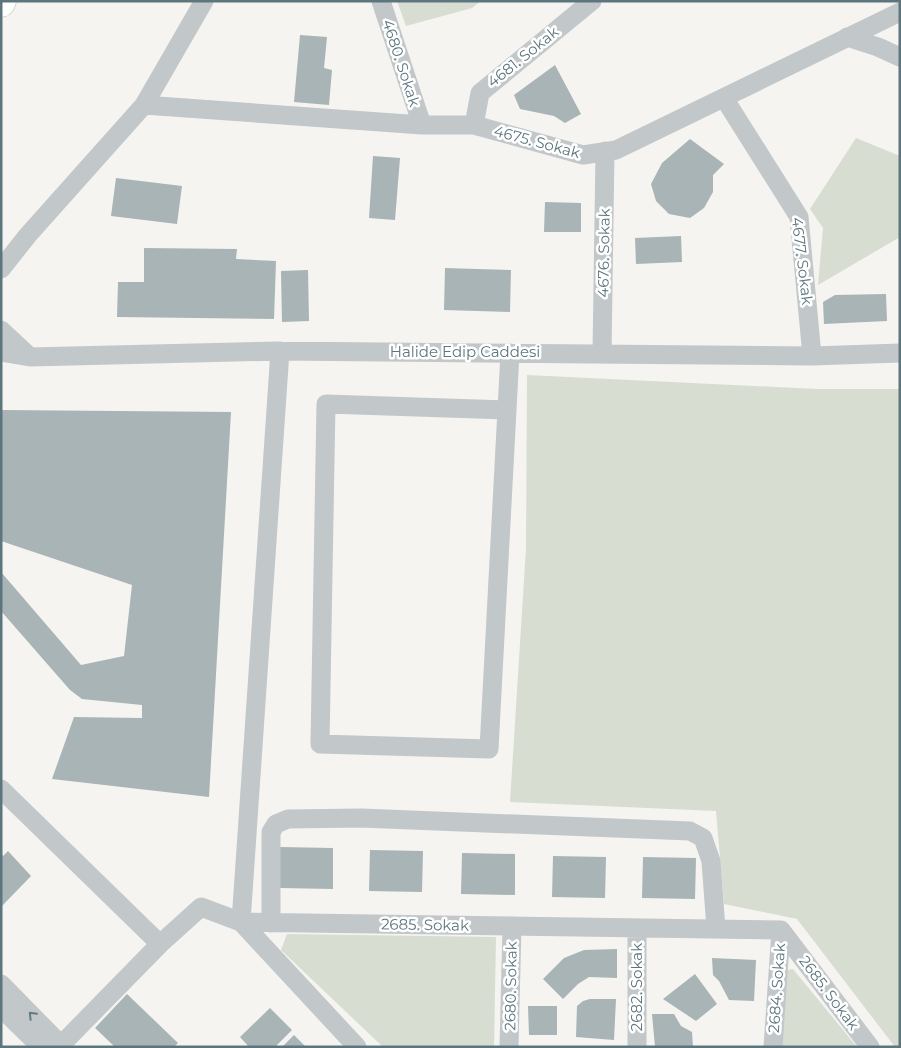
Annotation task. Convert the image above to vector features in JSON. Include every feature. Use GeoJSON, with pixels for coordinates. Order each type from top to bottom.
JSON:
{"type":"FeatureCollection","features":[{"type":"Feature","properties":{"kind":"street"},"geometry":{"type":"LineString","coordinates":[[1,269],[28,235],[144,106],[204,1]]}},
{"type":"Feature","properties":{"kind":"street","name":"4680. Sokak"},"geometry":{"type":"LineString","coordinates":[[381,1],[422,125]]}},
{"type":"Feature","properties":{"kind":"street","name":"4681. Sokak"},"geometry":{"type":"LineString","coordinates":[[474,125],[480,93],[592,1]]}},
{"type":"Feature","properties":{"kind":"street","name":"4675. Sokak"},"geometry":{"type":"LineString","coordinates":[[144,106],[422,125],[474,125],[583,156],[616,150],[900,12]]}},
{"type":"Feature","properties":{"kind":"street"},"geometry":{"type":"LineString","coordinates":[[848,37],[900,57]]}},
{"type":"Feature","properties":{"kind":"street","name":"4677. Sokak"},"geometry":{"type":"LineString","coordinates":[[724,98],[799,217],[812,356]]}},
{"type":"Feature","properties":{"kind":"street","name":"4676. Sokak"},"geometry":{"type":"LineString","coordinates":[[602,354],[605,152]]}},
{"type":"Feature","properties":{"kind":"street"},"geometry":{"type":"LineString","coordinates":[[1,330],[30,357]]}},
{"type":"Feature","properties":{"kind":"street"},"geometry":{"type":"LineString","coordinates":[[280,351],[241,922],[357,1047]]}},
{"type":"Feature","properties":{"kind":"street","name":"Halide Edip Caddesi"},"geometry":{"type":"LineString","coordinates":[[1,352],[30,357],[280,351],[812,356],[900,352]]}},
{"type":"Feature","properties":{"kind":"street"},"geometry":{"type":"LineString","coordinates":[[507,410],[326,404],[320,744],[488,749],[507,410],[510,353]]}},
{"type":"Feature","properties":{"kind":"street"},"geometry":{"type":"LineString","coordinates":[[1,789],[160,944],[62,1046],[1,984]]}},
{"type":"Feature","properties":{"kind":"street"},"geometry":{"type":"LineString","coordinates":[[271,923],[271,832],[276,824],[288,820],[361,818],[690,831],[703,838],[711,861],[716,929]]}},
{"type":"Feature","properties":{"kind":"street","name":"2685. Sokak"},"geometry":{"type":"LineString","coordinates":[[160,944],[201,907],[241,922],[781,930],[870,1047]]}},
{"type":"Feature","properties":{"kind":"street","name":"2680. Sokak"},"geometry":{"type":"LineString","coordinates":[[509,1047],[512,926]]}},
{"type":"Feature","properties":{"kind":"street","name":"2682. Sokak"},"geometry":{"type":"LineString","coordinates":[[637,928],[637,1047]]}},
{"type":"Feature","properties":{"kind":"street","name":"2684. Sokak"},"geometry":{"type":"LineString","coordinates":[[773,1047],[781,930]]}},
{"type":"Feature","properties":{"kind":"street"},"geometry":{"type":"LineString","coordinates":[[1,1008],[41,1047]]}},
{"type":"Feature","properties":{"kind":"shaded area"},"geometry":{"type":"Polygon","coordinates":[[[397,1],[481,1],[472,8],[406,26],[397,1]]]}},
{"type":"Feature","properties":{"kind":"shaded area"},"geometry":{"type":"Polygon","coordinates":[[[856,138],[900,156],[900,237],[818,285],[823,228],[810,209],[856,138]]]}},
{"type":"Feature","properties":{"kind":"shaded area"},"geometry":{"type":"Polygon","coordinates":[[[527,375],[817,389],[900,389],[900,1047],[895,1047],[797,919],[724,904],[716,811],[510,802],[526,548],[527,375]]]}},
{"type":"Feature","properties":{"kind":"shaded area"},"geometry":{"type":"Polygon","coordinates":[[[287,934],[496,937],[494,1047],[383,1047],[281,950],[287,934]]]}},
{"type":"Feature","properties":{"kind":"shaded area"},"geometry":{"type":"Polygon","coordinates":[[[793,969],[857,1047],[782,1047],[785,975],[788,970],[793,969]]]}},
{"type":"Feature","properties":{"kind":"building"},"geometry":{"type":"Polygon","coordinates":[[[300,35],[327,37],[324,68],[332,70],[329,105],[294,102],[300,35]]]}},
{"type":"Feature","properties":{"kind":"building"},"geometry":{"type":"Polygon","coordinates":[[[555,65],[581,114],[565,123],[554,116],[520,109],[514,95],[555,65]]]}},
{"type":"Feature","properties":{"kind":"building"},"geometry":{"type":"Polygon","coordinates":[[[690,139],[724,164],[713,175],[713,192],[704,208],[690,218],[669,214],[656,201],[651,184],[662,163],[690,139]]]}},
{"type":"Feature","properties":{"kind":"building"},"geometry":{"type":"Polygon","coordinates":[[[373,156],[400,158],[395,220],[369,218],[373,156]]]}},
{"type":"Feature","properties":{"kind":"building"},"geometry":{"type":"Polygon","coordinates":[[[116,178],[182,186],[177,224],[111,216],[116,178]]]}},
{"type":"Feature","properties":{"kind":"building"},"geometry":{"type":"Polygon","coordinates":[[[545,202],[581,203],[581,232],[544,232],[545,202]]]}},
{"type":"Feature","properties":{"kind":"building"},"geometry":{"type":"Polygon","coordinates":[[[681,236],[682,262],[636,264],[635,238],[681,236]]]}},
{"type":"Feature","properties":{"kind":"building"},"geometry":{"type":"Polygon","coordinates":[[[144,248],[237,249],[236,259],[276,261],[274,319],[117,317],[118,282],[144,282],[144,248]]]}},
{"type":"Feature","properties":{"kind":"building"},"geometry":{"type":"Polygon","coordinates":[[[445,268],[511,270],[510,312],[444,310],[445,268]]]}},
{"type":"Feature","properties":{"kind":"building"},"geometry":{"type":"Polygon","coordinates":[[[308,270],[309,321],[282,322],[281,271],[308,270]]]}},
{"type":"Feature","properties":{"kind":"building"},"geometry":{"type":"Polygon","coordinates":[[[886,294],[887,321],[824,324],[823,302],[835,295],[886,294]]]}},
{"type":"Feature","properties":{"kind":"building"},"geometry":{"type":"Polygon","coordinates":[[[1,410],[231,412],[209,797],[52,779],[74,717],[142,718],[142,705],[82,699],[70,690],[1,611],[1,572],[81,665],[124,656],[132,585],[1,541],[1,410]]]}},
{"type":"Feature","properties":{"kind":"building"},"geometry":{"type":"Polygon","coordinates":[[[280,847],[333,848],[333,889],[280,888],[280,847]]]}},
{"type":"Feature","properties":{"kind":"building"},"geometry":{"type":"Polygon","coordinates":[[[370,850],[423,851],[422,892],[369,891],[370,850]]]}},
{"type":"Feature","properties":{"kind":"building"},"geometry":{"type":"Polygon","coordinates":[[[8,851],[31,876],[1,907],[1,853],[3,856],[8,851]]]}},
{"type":"Feature","properties":{"kind":"building"},"geometry":{"type":"Polygon","coordinates":[[[462,853],[515,854],[515,895],[461,894],[462,853]]]}},
{"type":"Feature","properties":{"kind":"building"},"geometry":{"type":"Polygon","coordinates":[[[553,856],[606,857],[605,898],[552,897],[553,856]]]}},
{"type":"Feature","properties":{"kind":"building"},"geometry":{"type":"Polygon","coordinates":[[[643,857],[696,858],[695,899],[642,898],[643,857]]]}},
{"type":"Feature","properties":{"kind":"building"},"geometry":{"type":"Polygon","coordinates":[[[617,949],[617,978],[589,977],[578,984],[563,999],[543,979],[564,958],[584,950],[617,949]]]}},
{"type":"Feature","properties":{"kind":"building"},"geometry":{"type":"Polygon","coordinates":[[[712,958],[756,960],[754,1001],[729,1000],[719,981],[713,975],[712,958]]]}},
{"type":"Feature","properties":{"kind":"building"},"geometry":{"type":"Polygon","coordinates":[[[695,974],[717,1004],[696,1021],[663,999],[695,974]]]}},
{"type":"Feature","properties":{"kind":"building"},"geometry":{"type":"Polygon","coordinates":[[[127,994],[178,1043],[174,1047],[115,1047],[95,1028],[127,994]]]}},
{"type":"Feature","properties":{"kind":"building"},"geometry":{"type":"Polygon","coordinates":[[[590,999],[616,999],[614,1040],[576,1037],[577,1006],[583,1001],[590,999]]]}},
{"type":"Feature","properties":{"kind":"building"},"geometry":{"type":"Polygon","coordinates":[[[528,1006],[557,1006],[557,1035],[529,1035],[528,1006]]]}},
{"type":"Feature","properties":{"kind":"building"},"geometry":{"type":"Polygon","coordinates":[[[270,1008],[292,1030],[275,1047],[249,1047],[240,1037],[270,1008]]]}},
{"type":"Feature","properties":{"kind":"building"},"geometry":{"type":"Polygon","coordinates":[[[652,1014],[674,1014],[681,1026],[692,1032],[693,1047],[655,1047],[652,1014]]]}},
{"type":"Feature","properties":{"kind":"building"},"geometry":{"type":"Polygon","coordinates":[[[294,1035],[306,1047],[282,1047],[294,1035]]]}}]}
